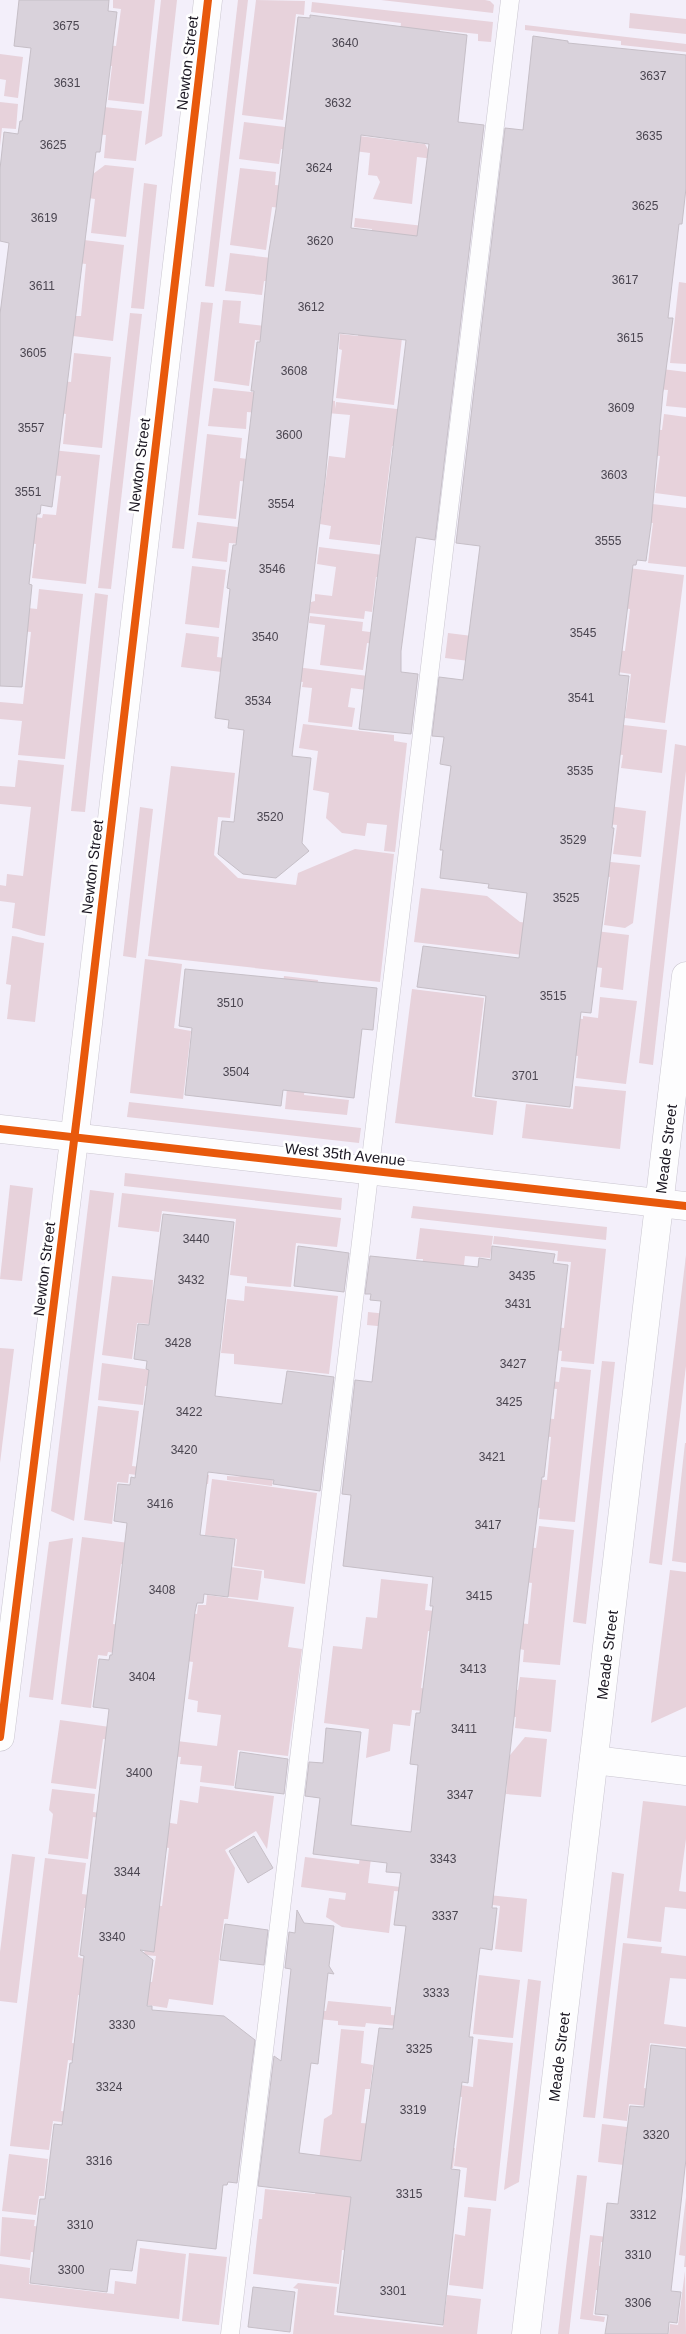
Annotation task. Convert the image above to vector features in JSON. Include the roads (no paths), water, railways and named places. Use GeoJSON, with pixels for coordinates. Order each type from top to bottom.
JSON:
{"type":"FeatureCollection","features":[{"type":"Feature","properties":{"kind":"street","name":"Newton Street"},"geometry":{"type":"LineString","coordinates":[[0,1738],[74,1137],[208,0]]}},
{"type":"Feature","properties":{"kind":"street","name":"Meade Street"},"geometry":{"type":"LineString","coordinates":[[526,2334],[594,1760],[673,1205],[686,976]]}},
{"type":"Feature","properties":{"kind":"street","name":"West 35th Avenue"},"geometry":{"type":"LineString","coordinates":[[0,1129],[673,1205]]}},
{"type":"Feature","properties":{"kind":"street"},"geometry":{"type":"LineString","coordinates":[[594,1760],[686,1771]]}},
{"type":"Feature","properties":{"kind":"lane"},"geometry":{"type":"LineString","coordinates":[[230,2334],[510,0]]}}]}
